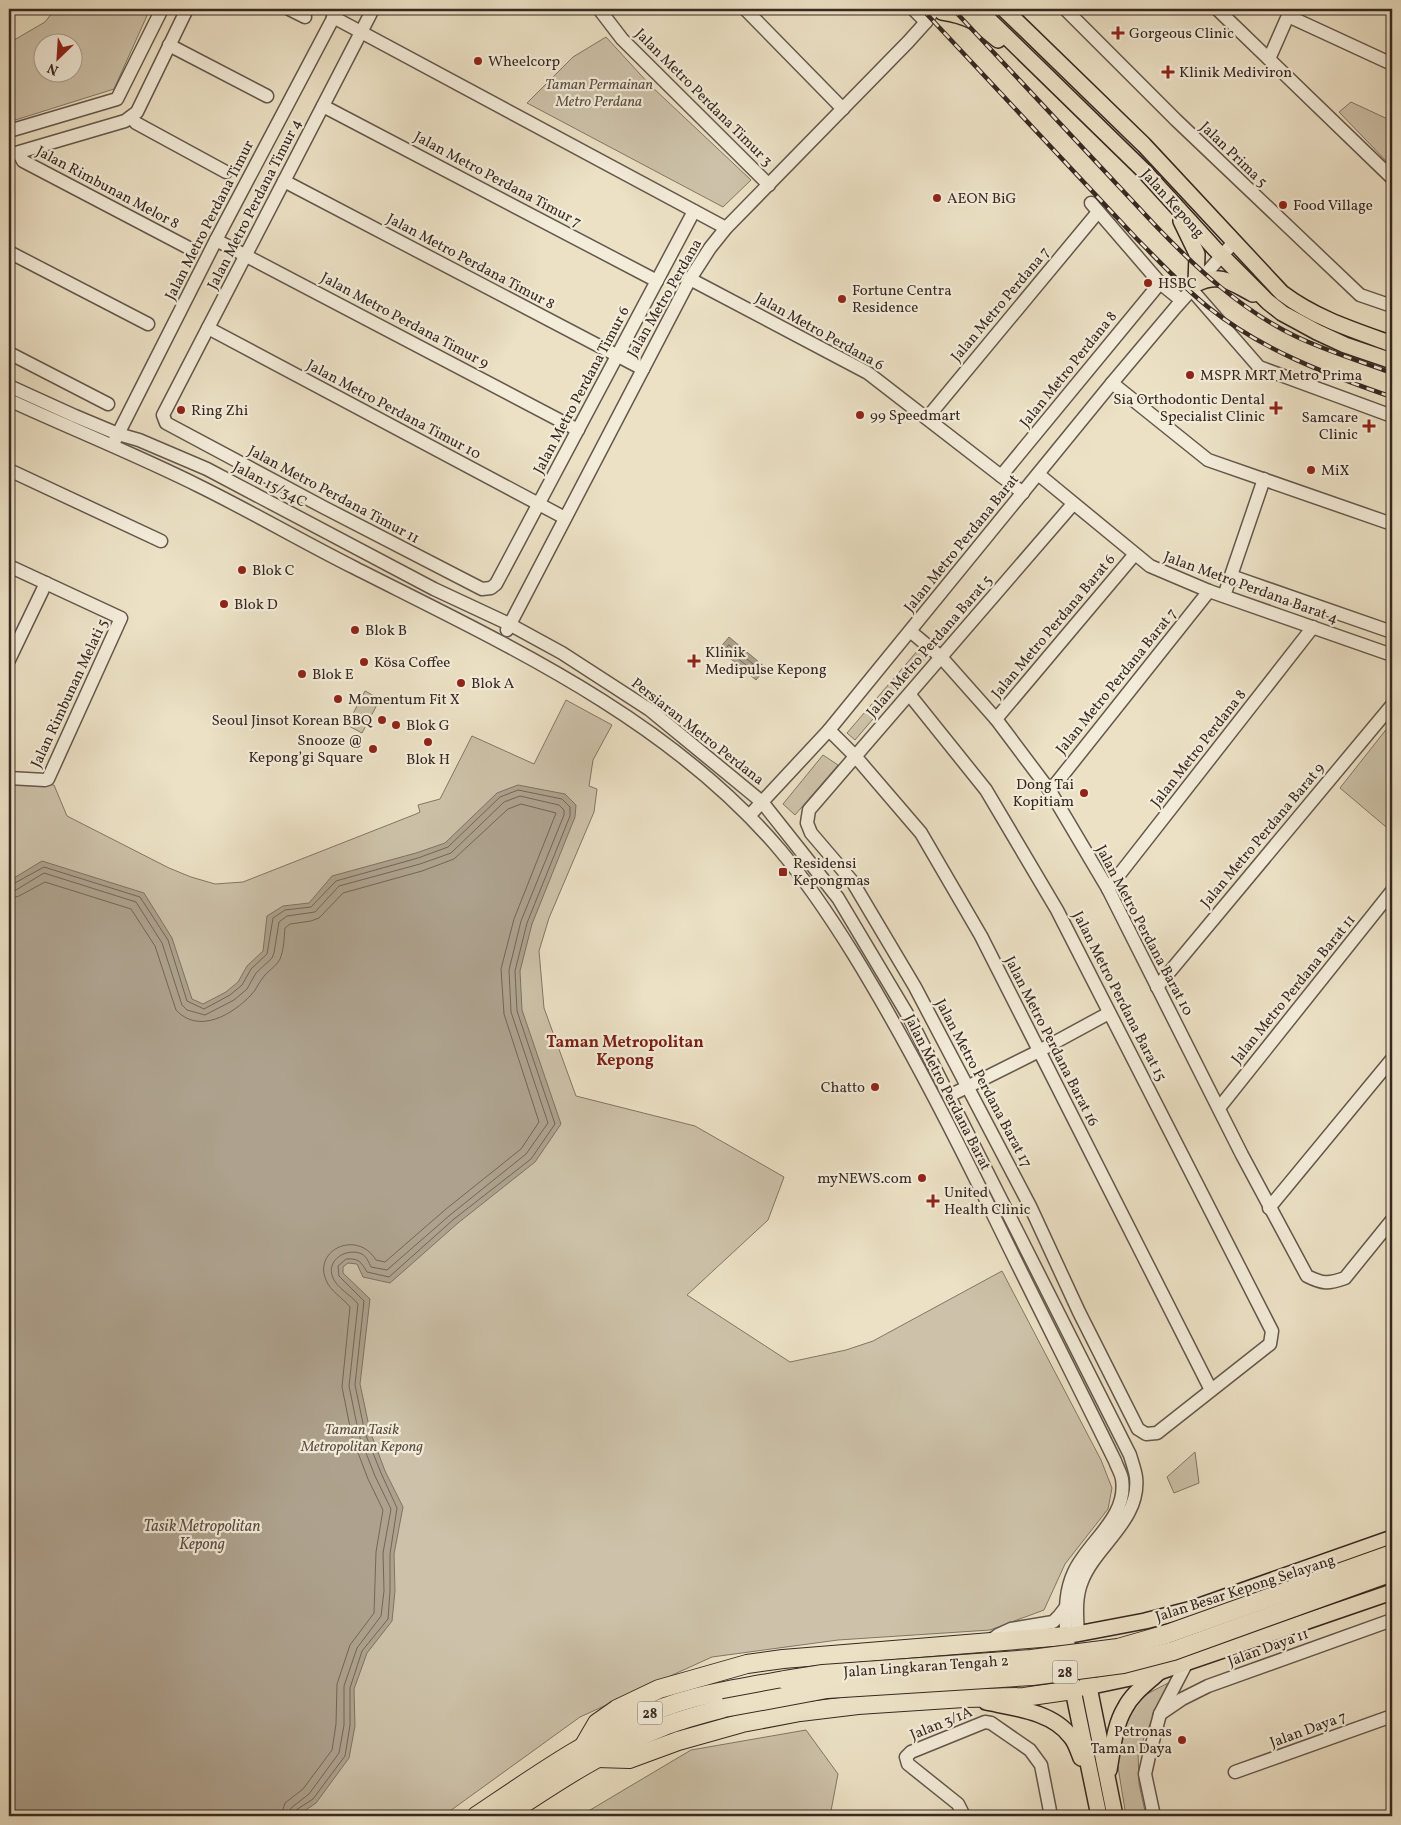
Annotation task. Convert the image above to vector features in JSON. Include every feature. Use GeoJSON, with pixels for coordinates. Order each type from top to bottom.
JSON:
{"type":"FeatureCollection","features":[{"type":"Feature","properties":{"kind":"highway","name":"Jalan Lingkaran Tengah 2"},"geometry":{"type":"LineString","coordinates":[[505,1816],[558,1781],[598,1758],[722,1699],[823,1674],[1031,1659],[1118,1648],[1167,1634],[1392,1554]]}},
{"type":"Feature","properties":{"kind":"highway","name":"Jalan Lingkaran Tengah 2"},"geometry":{"type":"LineString","coordinates":[[476,1816],[548,1767],[583,1747],[653,1712],[684,1701],[794,1694],[827,1689],[1032,1676],[1123,1664],[1173,1650],[1392,1572]]}},
{"type":"Feature","properties":{"kind":"highway"},"geometry":{"type":"LineString","coordinates":[[583,1747],[597,1723],[617,1709],[659,1689],[747,1664],[792,1658],[1072,1635]]}},
{"type":"Feature","properties":{"kind":"highway"},"geometry":{"type":"LineString","coordinates":[[1011,1641],[1030,1648],[1041,1664],[1042,1671],[1036,1687],[1024,1697]]}},
{"type":"Feature","properties":{"kind":"highway"},"geometry":{"type":"LineString","coordinates":[[598,1758],[629,1759],[678,1741],[742,1723],[800,1712],[858,1705],[964,1698],[1024,1697],[1081,1688]]}},
{"type":"Feature","properties":{"kind":"main road","name":"Jalan Kepong"},"geometry":{"type":"LineString","coordinates":[[978,9],[1144,170],[1221,255],[1268,302],[1282,313],[1317,332],[1345,345],[1392,361]]}},
{"type":"Feature","properties":{"kind":"main road","name":"Jalan Kepong"},"geometry":{"type":"LineString","coordinates":[[1004,9],[1144,145],[1282,293],[1300,306],[1332,323],[1392,344]]}},
{"type":"Feature","properties":{"kind":"main road"},"geometry":{"type":"LineString","coordinates":[[941,10],[961,14],[971,20],[1073,101]]}},
{"type":"Feature","properties":{"kind":"main road"},"geometry":{"type":"LineString","coordinates":[[1166,196],[1188,233],[1197,254],[1198,262],[1194,287]]}},
{"type":"Feature","properties":{"kind":"main road"},"geometry":{"type":"LineString","coordinates":[[1194,287],[1206,279],[1224,279],[1268,302]]}},
{"type":"Feature","properties":{"kind":"main road","name":"Jalan Besar Kepong Selayang"},"geometry":{"type":"LineString","coordinates":[[1072,1635],[1145,1621],[1188,1610],[1392,1538]]}},
{"type":"Feature","properties":{"kind":"main road"},"geometry":{"type":"LineString","coordinates":[[1081,1688],[1186,1664],[1392,1592]]}},
{"type":"Feature","properties":{"kind":"main road"},"geometry":{"type":"LineString","coordinates":[[1145,1621],[1119,1635],[1112,1641],[1111,1650],[1114,1659],[1122,1666],[1153,1673]]}},
{"type":"Feature","properties":{"kind":"main road"},"geometry":{"type":"LineString","coordinates":[[1072,1635],[1099,1816]]}},
{"type":"Feature","properties":{"kind":"main road"},"geometry":{"type":"LineString","coordinates":[[1108,1777],[1116,1732],[1125,1707],[1153,1673]]}},
{"type":"Feature","properties":{"kind":"main road"},"geometry":{"type":"LineString","coordinates":[[1081,1688],[1108,1777],[1115,1816]]}},
{"type":"Feature","properties":{"kind":"main road"},"geometry":{"type":"LineString","coordinates":[[964,1698],[1038,1714],[1063,1728],[1072,1737],[1093,1782]]}},
{"type":"Feature","properties":{"kind":"street"},"geometry":{"type":"LineString","coordinates":[[9,130],[116,99],[162,9]]}},
{"type":"Feature","properties":{"kind":"street"},"geometry":{"type":"LineString","coordinates":[[14,154],[125,121],[137,112],[187,9]]}},
{"type":"Feature","properties":{"kind":"street"},"geometry":{"type":"LineString","coordinates":[[289,9],[305,17]]}},
{"type":"Feature","properties":{"kind":"street","name":"Jalan Metro Perdana Timur 4"},"geometry":{"type":"LineString","coordinates":[[163,415],[373,9]]}},
{"type":"Feature","properties":{"kind":"street","name":"Jalan Metro Perdana Timur 3"},"geometry":{"type":"LineString","coordinates":[[599,9],[622,39],[770,185]]}},
{"type":"Feature","properties":{"kind":"street"},"geometry":{"type":"LineString","coordinates":[[745,9],[843,109]]}},
{"type":"Feature","properties":{"kind":"street"},"geometry":{"type":"LineString","coordinates":[[913,9],[926,22]]}},
{"type":"Feature","properties":{"kind":"street","name":"Jalan Prima 5"},"geometry":{"type":"LineString","coordinates":[[1065,9],[1176,120],[1360,295],[1392,306]]}},
{"type":"Feature","properties":{"kind":"street"},"geometry":{"type":"LineString","coordinates":[[1217,9],[1392,178]]}},
{"type":"Feature","properties":{"kind":"street","name":"Jalan Metro Perdana"},"geometry":{"type":"LineString","coordinates":[[501,641],[690,280],[710,248],[726,228],[770,185],[926,22],[941,10]]}},
{"type":"Feature","properties":{"kind":"street"},"geometry":{"type":"LineString","coordinates":[[335,13],[361,32],[726,228]]}},
{"type":"Feature","properties":{"kind":"street","name":"Jalan Metro Perdana Timur"},"geometry":{"type":"LineString","coordinates":[[112,446],[216,240],[335,13]]}},
{"type":"Feature","properties":{"kind":"street"},"geometry":{"type":"LineString","coordinates":[[1269,59],[1290,13],[1392,64]]}},
{"type":"Feature","properties":{"kind":"street"},"geometry":{"type":"LineString","coordinates":[[169,46],[267,96]]}},
{"type":"Feature","properties":{"kind":"street","name":"Jalan Metro Perdana Timur 7"},"geometry":{"type":"LineString","coordinates":[[323,106],[657,281]]}},
{"type":"Feature","properties":{"kind":"street"},"geometry":{"type":"LineString","coordinates":[[131,117],[136,123],[226,172]]}},
{"type":"Feature","properties":{"kind":"street","name":"Jalan Rimbunan Melor 8"},"geometry":{"type":"LineString","coordinates":[[14,154],[23,161],[187,247]]}},
{"type":"Feature","properties":{"kind":"street","name":"Jalan Metro Perdana Timur 8"},"geometry":{"type":"LineString","coordinates":[[284,181],[643,369]]}},
{"type":"Feature","properties":{"kind":"street","name":"Jalan Metro Perdana 7"},"geometry":{"type":"LineString","coordinates":[[927,418],[1094,207],[1160,283]]}},
{"type":"Feature","properties":{"kind":"street","name":"Jalan Metro Perdana Timur 6"},"geometry":{"type":"LineString","coordinates":[[496,584],[694,211]]}},
{"type":"Feature","properties":{"kind":"street","name":"Jalan Metro Perdana Timur 9"},"geometry":{"type":"LineString","coordinates":[[216,240],[246,254],[578,430]]}},
{"type":"Feature","properties":{"kind":"street","name":"Jalan Metro Perdana Barat"},"geometry":{"type":"LineString","coordinates":[[1072,1635],[1066,1606],[1068,1587],[1080,1559],[1117,1512],[1121,1499],[1122,1479],[1115,1461],[926,1080],[884,1006],[817,897],[781,850],[749,816],[828,730],[1181,300],[1234,242]]}},
{"type":"Feature","properties":{"kind":"street"},"geometry":{"type":"LineString","coordinates":[[9,252],[148,324]]}},
{"type":"Feature","properties":{"kind":"street","name":"Jalan Metro Perdana 6"},"geometry":{"type":"LineString","coordinates":[[690,280],[868,373],[1022,493]]}},
{"type":"Feature","properties":{"kind":"street"},"geometry":{"type":"LineString","coordinates":[[1160,283],[1181,300]]}},
{"type":"Feature","properties":{"kind":"street","name":"Jalan Metro Perdana 8"},"geometry":{"type":"LineString","coordinates":[[1001,476],[1160,283]]}},
{"type":"Feature","properties":{"kind":"street"},"geometry":{"type":"LineString","coordinates":[[1194,287],[1259,367],[1392,416]]}},
{"type":"Feature","properties":{"kind":"street","name":"Jalan Metro Perdana Timur 10"},"geometry":{"type":"LineString","coordinates":[[208,328],[564,518]]}},
{"type":"Feature","properties":{"kind":"street"},"geometry":{"type":"LineString","coordinates":[[9,353],[108,404]]}},
{"type":"Feature","properties":{"kind":"street"},"geometry":{"type":"LineString","coordinates":[[1112,383],[1208,460],[1392,524]]}},
{"type":"Feature","properties":{"kind":"street","name":"Jalan 15/34C"},"geometry":{"type":"LineString","coordinates":[[9,386],[75,416],[118,434],[139,440],[207,469],[434,589],[509,624]]}},
{"type":"Feature","properties":{"kind":"street"},"geometry":{"type":"LineString","coordinates":[[9,400],[200,486],[304,543],[501,641]]}},
{"type":"Feature","properties":{"kind":"street","name":"Jalan Metro Perdana Timur 11"},"geometry":{"type":"LineString","coordinates":[[163,415],[166,423],[482,589],[491,588],[496,584]]}},
{"type":"Feature","properties":{"kind":"street"},"geometry":{"type":"LineString","coordinates":[[9,470],[161,541]]}},
{"type":"Feature","properties":{"kind":"street","name":"Jalan Metro Perdana Barat 4"},"geometry":{"type":"LineString","coordinates":[[1038,474],[1158,571],[1209,591],[1392,655]]}},
{"type":"Feature","properties":{"kind":"street"},"geometry":{"type":"LineString","coordinates":[[1224,596],[1264,479]]}},
{"type":"Feature","properties":{"kind":"street","name":"Jalan Metro Perdana Barat 5"},"geometry":{"type":"LineString","coordinates":[[809,810],[1073,504]]}},
{"type":"Feature","properties":{"kind":"street","name":"Jalan Metro Perdana Barat 6"},"geometry":{"type":"LineString","coordinates":[[996,718],[1135,554]]}},
{"type":"Feature","properties":{"kind":"street"},"geometry":{"type":"LineString","coordinates":[[9,566],[46,583],[9,660]]}},
{"type":"Feature","properties":{"kind":"street"},"geometry":{"type":"LineString","coordinates":[[1231,576],[1392,632]]}},
{"type":"Feature","properties":{"kind":"street","name":"Jalan Rimbunan Melati 5"},"geometry":{"type":"LineString","coordinates":[[9,778],[48,779],[121,618],[46,583]]}},
{"type":"Feature","properties":{"kind":"street","name":"Jalan Metro Perdana Barat 7"},"geometry":{"type":"LineString","coordinates":[[1050,791],[1209,591]]}},
{"type":"Feature","properties":{"kind":"street","name":"Persiaran Metro Perdana"},"geometry":{"type":"LineString","coordinates":[[509,624],[562,654],[645,707],[762,802]]}},
{"type":"Feature","properties":{"kind":"street","name":"Jalan Metro Perdana 8"},"geometry":{"type":"LineString","coordinates":[[1108,889],[1313,627]]}},
{"type":"Feature","properties":{"kind":"street","name":"Jalan Metro Perdana Barat 10"},"geometry":{"type":"LineString","coordinates":[[910,631],[941,657],[996,718],[1050,791],[1108,889],[1269,1208],[1307,1276],[1322,1283],[1334,1282],[1345,1278],[1392,1220]]}},
{"type":"Feature","properties":{"kind":"street","name":"Persiaran Metro Perdana"},"geometry":{"type":"LineString","coordinates":[[501,641],[630,718],[697,767],[749,816]]}},
{"type":"Feature","properties":{"kind":"street","name":"Jalan Metro Perdana Barat 15"},"geometry":{"type":"LineString","coordinates":[[909,694],[986,790],[1057,910],[1272,1330],[1270,1344],[1211,1390]]}},
{"type":"Feature","properties":{"kind":"street","name":"Jalan Metro Perdana Barat 9"},"geometry":{"type":"LineString","coordinates":[[1157,987],[1392,705]]}},
{"type":"Feature","properties":{"kind":"street","name":"Jalan Metro Perdana Barat 16"},"geometry":{"type":"LineString","coordinates":[[828,730],[855,756],[921,834],[982,936],[1211,1390]]}},
{"type":"Feature","properties":{"kind":"street","name":"Jalan Metro Perdana Barat"},"geometry":{"type":"LineString","coordinates":[[762,802],[838,898],[909,1017],[1130,1455],[1136,1478],[1134,1500],[1126,1517],[1082,1580],[1072,1635]]}},
{"type":"Feature","properties":{"kind":"street","name":"Jalan Metro Perdana Barat 17"},"geometry":{"type":"LineString","coordinates":[[809,810],[807,823],[811,833],[852,881],[915,986],[1030,1206],[1079,1312],[1138,1429],[1146,1434],[1157,1433],[1211,1390]]}},
{"type":"Feature","properties":{"kind":"street","name":"Jalan Metro Perdana Barat 11"},"geometry":{"type":"LineString","coordinates":[[1219,1108],[1392,891]]}},
{"type":"Feature","properties":{"kind":"street"},"geometry":{"type":"LineString","coordinates":[[949,1096],[1109,1014]]}},
{"type":"Feature","properties":{"kind":"street"},"geometry":{"type":"LineString","coordinates":[[1269,1208],[1392,1059]]}},
{"type":"Feature","properties":{"kind":"street"},"geometry":{"type":"LineString","coordinates":[[1122,1479],[1136,1478]]}},
{"type":"Feature","properties":{"kind":"street"},"geometry":{"type":"LineString","coordinates":[[987,1643],[1011,1629],[1053,1622],[1060,1616],[1066,1606]]}},
{"type":"Feature","properties":{"kind":"street","name":"Jalan Daya 11"},"geometry":{"type":"LineString","coordinates":[[1160,1714],[1182,1699],[1208,1686],[1392,1620]]}},
{"type":"Feature","properties":{"kind":"street"},"geometry":{"type":"LineString","coordinates":[[1154,1816],[1146,1774],[1160,1714],[1186,1664]]}},
{"type":"Feature","properties":{"kind":"street","name":"Jalan Daya 7"},"geometry":{"type":"LineString","coordinates":[[1235,1772],[1392,1716]]}},
{"type":"Feature","properties":{"kind":"street","name":"Jalan 3/1A"},"geometry":{"type":"LineString","coordinates":[[964,1816],[958,1804],[908,1764],[906,1757],[910,1752],[981,1723],[991,1723],[1030,1750],[1041,1765],[1051,1816]]}},
{"type":"Feature","properties":{"kind":"green space"},"geometry":{"type":"Polygon","coordinates":[[[55,9],[150,9],[114,89],[9,122],[9,43],[45,22],[55,9]]]}},
{"type":"Feature","properties":{"kind":"green space","name":"Taman Permainan Metro Perdana"},"geometry":{"type":"Polygon","coordinates":[[[606,37],[650,85],[751,180],[723,207],[527,103],[573,57],[606,37]]]}},
{"type":"Feature","properties":{"kind":"green space"},"geometry":{"type":"Polygon","coordinates":[[[1351,102],[1392,121],[1392,167],[1339,112],[1351,102]]]}},
{"type":"Feature","properties":{"kind":"green space"},"geometry":{"type":"Polygon","coordinates":[[[918,650],[926,657],[855,740],[847,733],[918,650]]]}},
{"type":"Feature","properties":{"kind":"green space"},"geometry":{"type":"Polygon","coordinates":[[[365,691],[380,699],[362,733],[347,725],[365,691]]]}},
{"type":"Feature","properties":{"kind":"green space","name":"Taman Tasik Metropolitan Kepong"},"geometry":{"type":"Polygon","coordinates":[[[566,700],[612,725],[593,760],[589,786],[597,789],[594,812],[549,918],[539,951],[544,1008],[576,1096],[695,1126],[784,1177],[768,1220],[687,1295],[790,1362],[846,1350],[873,1341],[1002,1271],[1101,1460],[1112,1488],[1108,1509],[1065,1564],[1044,1610],[990,1630],[838,1640],[712,1657],[580,1717],[443,1816],[9,1816],[9,781],[54,785],[67,816],[169,868],[215,884],[243,882],[420,812],[418,805],[440,799],[472,736],[534,764],[566,700]]]}},
{"type":"Feature","properties":{"kind":"green space"},"geometry":{"type":"Polygon","coordinates":[[[1392,722],[1392,832],[1340,788],[1392,722]]]}},
{"type":"Feature","properties":{"kind":"green space"},"geometry":{"type":"Polygon","coordinates":[[[823,755],[838,765],[795,815],[783,804],[823,755]]]}},
{"type":"Feature","properties":{"kind":"green space"},"geometry":{"type":"Polygon","coordinates":[[[1195,1452],[1199,1483],[1174,1493],[1167,1477],[1195,1452]]]}},
{"type":"Feature","properties":{"kind":"green space"},"geometry":{"type":"Polygon","coordinates":[[[1168,1683],[1138,1752],[1139,1784],[1146,1816],[1126,1816],[1117,1761],[1125,1721],[1143,1696],[1168,1683]]]}},
{"type":"Feature","properties":{"kind":"green space"},"geometry":{"type":"Polygon","coordinates":[[[806,1730],[838,1774],[830,1816],[580,1816],[691,1750],[806,1730]]]}},
{"type":"Feature","properties":{"kind":"water"},"geometry":{"type":"Polygon","coordinates":[[[729,637],[766,668],[756,680],[719,649],[729,637]]]}},
{"type":"Feature","properties":{"kind":"water","name":"Tasik Metropolitan Kepong"},"geometry":{"type":"Polygon","coordinates":[[[518,785],[565,794],[576,805],[575,817],[532,924],[520,971],[522,1010],[561,1124],[535,1162],[458,1223],[390,1283],[363,1277],[357,1264],[348,1263],[343,1267],[343,1273],[370,1299],[360,1384],[370,1431],[385,1471],[403,1507],[394,1554],[395,1591],[392,1621],[367,1653],[354,1689],[355,1726],[349,1758],[316,1803],[297,1816],[9,1816],[9,881],[42,861],[144,893],[172,938],[192,999],[203,1004],[226,992],[238,982],[247,966],[263,951],[267,916],[283,906],[309,903],[332,876],[445,843],[497,793],[518,785]]]}},
{"type":"Feature","properties":{"kind":"railway"},"geometry":{"type":"LineString","coordinates":[[922,9],[1136,238],[1208,307],[1273,349],[1344,380],[1392,397]]}},
{"type":"Feature","properties":{"kind":"railway"},"geometry":{"type":"LineString","coordinates":[[953,9],[1154,224],[1203,272],[1237,300],[1295,336],[1392,373]]}},
{"type":"Feature","properties":{"kind":"place","name":"Gorgeous Clinic"},"geometry":{"type":"Point","coordinates":[1118,33]}},
{"type":"Feature","properties":{"kind":"place","name":"Wheelcorp"},"geometry":{"type":"Point","coordinates":[478,61]}},
{"type":"Feature","properties":{"kind":"place","name":"Klinik Mediviron"},"geometry":{"type":"Point","coordinates":[1168,72]}},
{"type":"Feature","properties":{"kind":"place","name":"AEON BiG"},"geometry":{"type":"Point","coordinates":[937,198]}},
{"type":"Feature","properties":{"kind":"place","name":"Food Village"},"geometry":{"type":"Point","coordinates":[1283,205]}},
{"type":"Feature","properties":{"kind":"place","name":"HSBC"},"geometry":{"type":"Point","coordinates":[1148,283]}},
{"type":"Feature","properties":{"kind":"place","name":"Fortune Centra Residence"},"geometry":{"type":"Point","coordinates":[842,299]}},
{"type":"Feature","properties":{"kind":"place","name":"MSPR MRT Metro Prima"},"geometry":{"type":"Point","coordinates":[1190,375]}},
{"type":"Feature","properties":{"kind":"place","name":"Sia Orthodontic Dental Specialist Clinic"},"geometry":{"type":"Point","coordinates":[1276,408]}},
{"type":"Feature","properties":{"kind":"place","name":"Ring Zhi"},"geometry":{"type":"Point","coordinates":[181,410]}},
{"type":"Feature","properties":{"kind":"place","name":"99 Speedmart"},"geometry":{"type":"Point","coordinates":[860,415]}},
{"type":"Feature","properties":{"kind":"place","name":"Samcare Clinic"},"geometry":{"type":"Point","coordinates":[1369,426]}},
{"type":"Feature","properties":{"kind":"place","name":"MiX"},"geometry":{"type":"Point","coordinates":[1311,470]}},
{"type":"Feature","properties":{"kind":"place","name":"Blok C"},"geometry":{"type":"Point","coordinates":[242,570]}},
{"type":"Feature","properties":{"kind":"place","name":"Blok D"},"geometry":{"type":"Point","coordinates":[224,604]}},
{"type":"Feature","properties":{"kind":"place","name":"Blok B"},"geometry":{"type":"Point","coordinates":[355,630]}},
{"type":"Feature","properties":{"kind":"place","name":"Klinik Medipulse Kepong"},"geometry":{"type":"Point","coordinates":[694,661]}},
{"type":"Feature","properties":{"kind":"place","name":"Kösa Coffee"},"geometry":{"type":"Point","coordinates":[364,662]}},
{"type":"Feature","properties":{"kind":"place","name":"Blok E"},"geometry":{"type":"Point","coordinates":[302,674]}},
{"type":"Feature","properties":{"kind":"place","name":"Blok A"},"geometry":{"type":"Point","coordinates":[461,683]}},
{"type":"Feature","properties":{"kind":"place","name":"Momentum Fit X"},"geometry":{"type":"Point","coordinates":[338,699]}},
{"type":"Feature","properties":{"kind":"place","name":"Seoul Jinsot Korean BBQ"},"geometry":{"type":"Point","coordinates":[382,720]}},
{"type":"Feature","properties":{"kind":"place","name":"Blok G"},"geometry":{"type":"Point","coordinates":[396,725]}},
{"type":"Feature","properties":{"kind":"place","name":"Blok H"},"geometry":{"type":"Point","coordinates":[428,742]}},
{"type":"Feature","properties":{"kind":"place","name":"Snooze @ Kepong’gi Square"},"geometry":{"type":"Point","coordinates":[373,749]}},
{"type":"Feature","properties":{"kind":"place","name":"Dong Tai Kopitiam"},"geometry":{"type":"Point","coordinates":[1084,793]}},
{"type":"Feature","properties":{"kind":"place","name":"Residensi Kepongmas"},"geometry":{"type":"Point","coordinates":[783,872]}},
{"type":"Feature","properties":{"kind":"place","name":"Chatto"},"geometry":{"type":"Point","coordinates":[875,1087]}},
{"type":"Feature","properties":{"kind":"place","name":"myNEWS.com"},"geometry":{"type":"Point","coordinates":[922,1178]}},
{"type":"Feature","properties":{"kind":"place","name":"United Health Clinic"},"geometry":{"type":"Point","coordinates":[933,1201]}},
{"type":"Feature","properties":{"kind":"place","name":"Petronas Taman Daya"},"geometry":{"type":"Point","coordinates":[1182,1740]}},
{"type":"Feature","properties":{"kind":"district","name":"Taman Metropolitan Kepong"},"geometry":{"type":"Point","coordinates":[625,1050]}}]}
